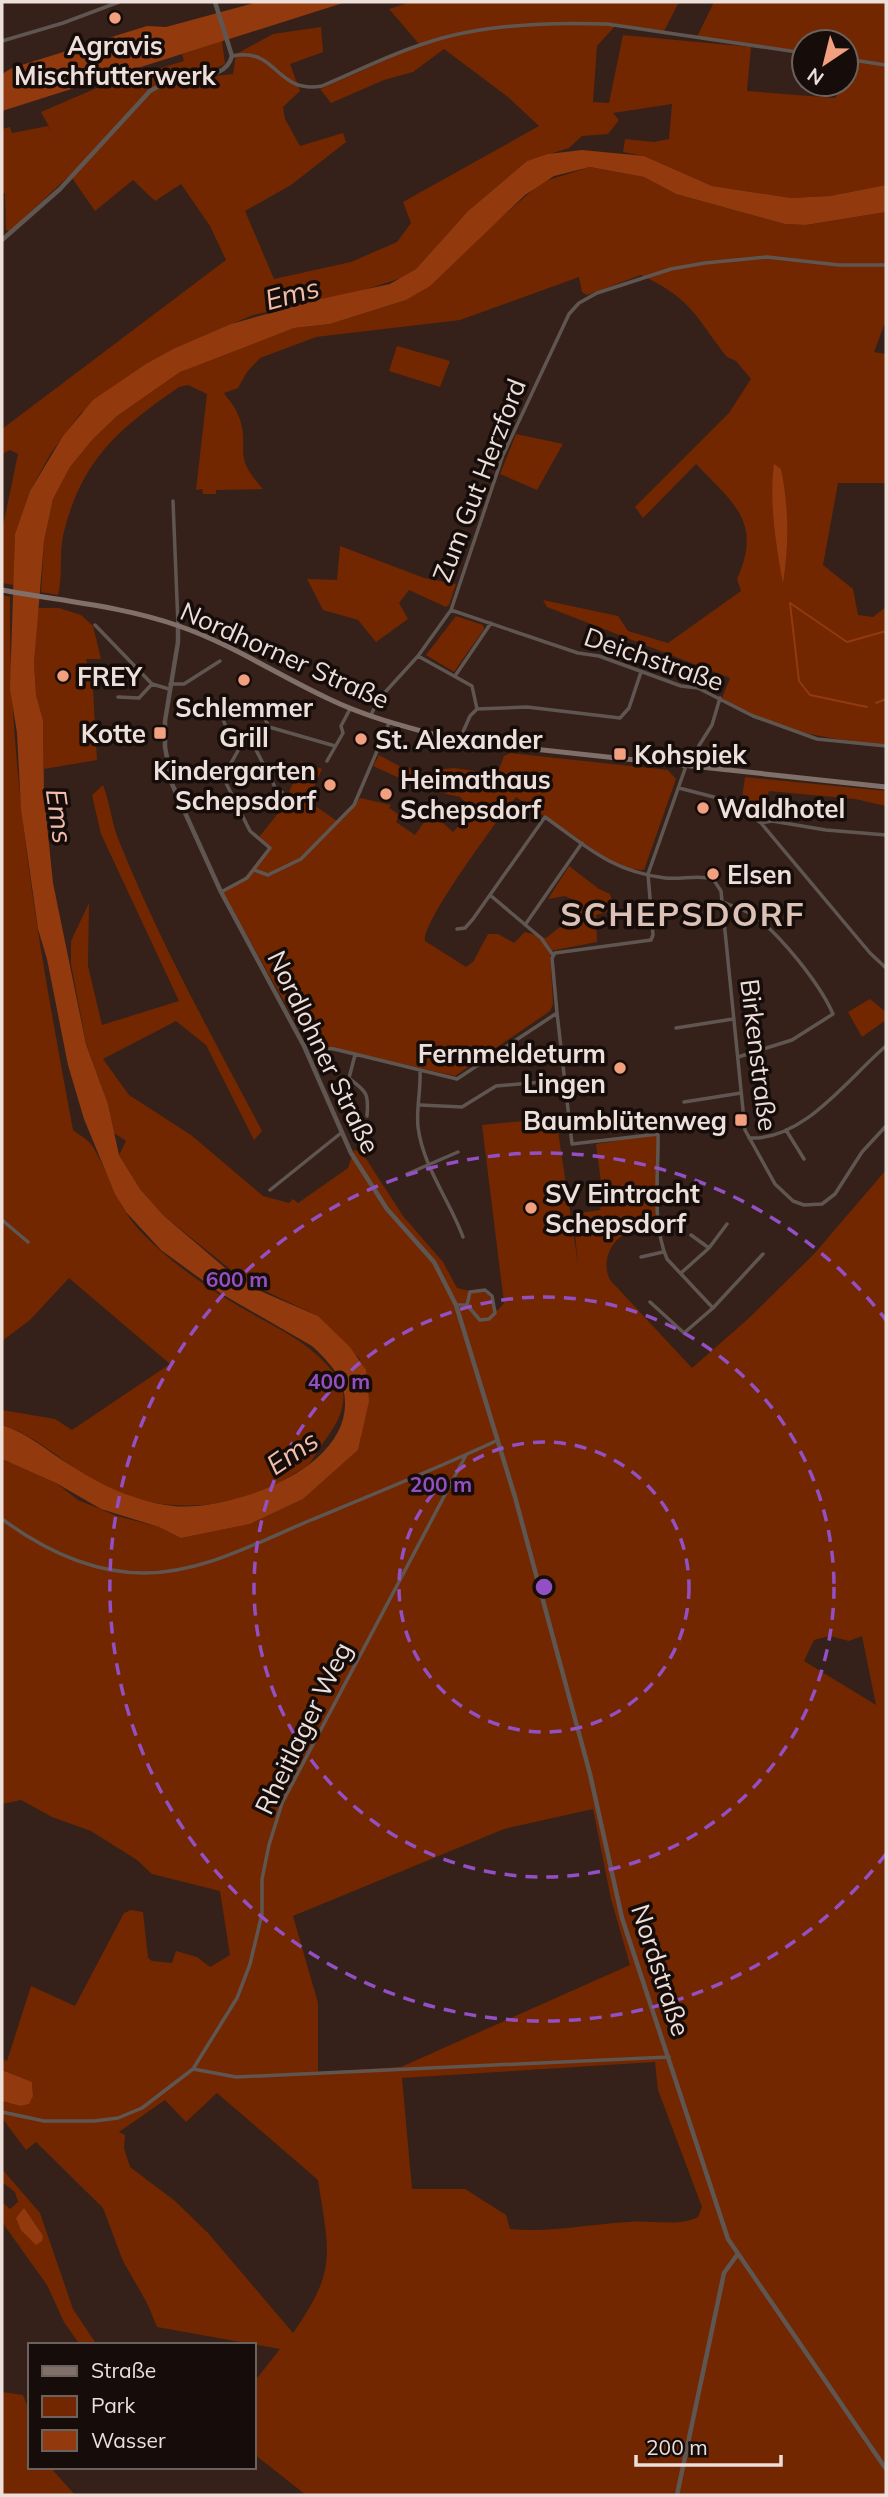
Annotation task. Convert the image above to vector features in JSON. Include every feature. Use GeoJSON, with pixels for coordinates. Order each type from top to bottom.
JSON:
{"type":"FeatureCollection","features":[{"type":"Feature","properties":{"kind":"main road","name":"Nordhorner Straße"},"geometry":{"type":"LineString","coordinates":[[2,590],[109,608],[178,626],[213,639],[350,709],[389,723],[459,741],[886,787]]}},
{"type":"Feature","properties":{"kind":"street"},"geometry":{"type":"LineString","coordinates":[[2,41],[64,23],[119,2]]}},
{"type":"Feature","properties":{"kind":"street"},"geometry":{"type":"LineString","coordinates":[[2,240],[60,189],[150,91],[177,79],[223,70],[232,56],[215,2]]}},
{"type":"Feature","properties":{"kind":"street"},"geometry":{"type":"LineString","coordinates":[[232,56],[257,56],[286,80],[304,89],[322,86],[447,37],[468,32],[577,23],[607,24],[790,51]]}},
{"type":"Feature","properties":{"kind":"street"},"geometry":{"type":"LineString","coordinates":[[860,61],[886,65]]}},
{"type":"Feature","properties":{"kind":"street","name":"Zum Gut Herzford"},"geometry":{"type":"LineString","coordinates":[[370,716],[378,700],[418,656],[450,610],[517,422],[569,314],[579,303],[597,293],[671,270],[741,258],[767,257],[839,265],[886,265]]}},
{"type":"Feature","properties":{"kind":"street"},"geometry":{"type":"LineString","coordinates":[[173,501],[178,626]]}},
{"type":"Feature","properties":{"kind":"street","name":"Deichstraße"},"geometry":{"type":"LineString","coordinates":[[450,610],[681,686],[698,688],[779,727],[817,739],[886,746]]}},
{"type":"Feature","properties":{"kind":"street"},"geometry":{"type":"LineString","coordinates":[[455,677],[491,623]]}},
{"type":"Feature","properties":{"kind":"street"},"geometry":{"type":"LineString","coordinates":[[95,625],[152,684],[170,687],[184,684],[220,661]]}},
{"type":"Feature","properties":{"kind":"street","name":"Nordlohner Straße"},"geometry":{"type":"LineString","coordinates":[[178,626],[165,733],[169,773],[183,810],[221,892],[304,1046],[360,1170],[387,1209],[434,1262],[456,1306],[489,1414]]}},
{"type":"Feature","properties":{"kind":"street"},"geometry":{"type":"LineString","coordinates":[[418,656],[475,691],[477,709],[459,741]]}},
{"type":"Feature","properties":{"kind":"street"},"geometry":{"type":"LineString","coordinates":[[477,709],[527,707],[616,719],[627,713],[641,673]]}},
{"type":"Feature","properties":{"kind":"street"},"geometry":{"type":"LineString","coordinates":[[118,697],[139,698],[152,684]]}},
{"type":"Feature","properties":{"kind":"street"},"geometry":{"type":"LineString","coordinates":[[553,955],[558,951],[651,940],[653,935],[648,874],[686,766],[712,725],[720,698]]}},
{"type":"Feature","properties":{"kind":"street"},"geometry":{"type":"LineString","coordinates":[[257,704],[269,727],[335,746]]}},
{"type":"Feature","properties":{"kind":"street"},"geometry":{"type":"LineString","coordinates":[[327,761],[350,709]]}},
{"type":"Feature","properties":{"kind":"street"},"geometry":{"type":"LineString","coordinates":[[221,713],[228,733],[239,749]]}},
{"type":"Feature","properties":{"kind":"street"},"geometry":{"type":"LineString","coordinates":[[254,870],[268,875],[287,868],[343,818],[360,796],[364,777],[389,723]]}},
{"type":"Feature","properties":{"kind":"street"},"geometry":{"type":"LineString","coordinates":[[221,892],[247,878],[271,848],[250,831],[223,777],[239,749],[269,727]]}},
{"type":"Feature","properties":{"kind":"street"},"geometry":{"type":"LineString","coordinates":[[251,740],[277,791],[282,792]]}},
{"type":"Feature","properties":{"kind":"street"},"geometry":{"type":"LineString","coordinates":[[678,788],[733,802],[761,823],[886,968]]}},
{"type":"Feature","properties":{"kind":"street"},"geometry":{"type":"LineString","coordinates":[[457,929],[466,928],[545,817],[618,868],[648,874],[713,879],[718,883],[722,902],[746,911],[764,925],[795,959],[833,1014],[792,1040],[738,1057]]}},
{"type":"Feature","properties":{"kind":"street"},"geometry":{"type":"LineString","coordinates":[[761,823],[772,821],[826,830],[886,835]]}},
{"type":"Feature","properties":{"kind":"street"},"geometry":{"type":"LineString","coordinates":[[525,925],[582,843]]}},
{"type":"Feature","properties":{"kind":"street"},"geometry":{"type":"LineString","coordinates":[[490,895],[541,938],[553,955],[572,1144],[659,1134],[659,1226],[664,1252],[680,1274],[713,1308]]}},
{"type":"Feature","properties":{"kind":"street","name":"Birkenstraße"},"geometry":{"type":"LineString","coordinates":[[722,902],[747,1138],[762,1164],[784,1194],[793,1201],[814,1206],[835,1194],[862,1152],[886,1126]]}},
{"type":"Feature","properties":{"kind":"street"},"geometry":{"type":"LineString","coordinates":[[304,1046],[355,1055],[453,1080],[461,1078],[557,1013]]}},
{"type":"Feature","properties":{"kind":"street"},"geometry":{"type":"LineString","coordinates":[[676,1028],[733,1019]]}},
{"type":"Feature","properties":{"kind":"street"},"geometry":{"type":"LineString","coordinates":[[747,1138],[762,1138],[786,1130],[855,1076],[886,1046]]}},
{"type":"Feature","properties":{"kind":"street"},"geometry":{"type":"LineString","coordinates":[[355,1055],[349,1078],[363,1086],[368,1099],[367,1116]]}},
{"type":"Feature","properties":{"kind":"street"},"geometry":{"type":"LineString","coordinates":[[420,1072],[418,1128],[440,1193],[455,1215],[463,1237]]}},
{"type":"Feature","properties":{"kind":"street"},"geometry":{"type":"LineString","coordinates":[[419,1105],[463,1107],[496,1086],[564,1080]]}},
{"type":"Feature","properties":{"kind":"street"},"geometry":{"type":"LineString","coordinates":[[684,1102],[741,1093]]}},
{"type":"Feature","properties":{"kind":"street"},"geometry":{"type":"LineString","coordinates":[[786,1130],[804,1159]]}},
{"type":"Feature","properties":{"kind":"street"},"geometry":{"type":"LineString","coordinates":[[270,1190],[341,1133]]}},
{"type":"Feature","properties":{"kind":"street"},"geometry":{"type":"LineString","coordinates":[[407,1174],[458,1152]]}},
{"type":"Feature","properties":{"kind":"street"},"geometry":{"type":"LineString","coordinates":[[2,1220],[28,1242]]}},
{"type":"Feature","properties":{"kind":"street"},"geometry":{"type":"LineString","coordinates":[[680,1274],[709,1248],[727,1224]]}},
{"type":"Feature","properties":{"kind":"street"},"geometry":{"type":"LineString","coordinates":[[691,1235],[709,1248]]}},
{"type":"Feature","properties":{"kind":"street"},"geometry":{"type":"LineString","coordinates":[[641,1256],[664,1252]]}},
{"type":"Feature","properties":{"kind":"street"},"geometry":{"type":"LineString","coordinates":[[650,1303],[684,1332],[713,1308],[763,1254]]}},
{"type":"Feature","properties":{"kind":"street"},"geometry":{"type":"LineString","coordinates":[[485,1290],[492,1296],[495,1313],[489,1319],[480,1320],[467,1305],[470,1292],[485,1290]]}},
{"type":"Feature","properties":{"kind":"street"},"geometry":{"type":"LineString","coordinates":[[456,1306],[467,1305]]}},
{"type":"Feature","properties":{"kind":"street","name":"Nordstraße"},"geometry":{"type":"LineString","coordinates":[[489,1414],[590,1774],[622,1918],[728,2239],[886,2469]]}},
{"type":"Feature","properties":{"kind":"street"},"geometry":{"type":"LineString","coordinates":[[2,1519],[40,1545],[90,1564],[124,1572],[172,1571],[230,1555],[498,1440]]}},
{"type":"Feature","properties":{"kind":"street","name":"Rheitlager Weg"},"geometry":{"type":"LineString","coordinates":[[2,2112],[44,2121],[118,2118],[142,2108],[193,2069],[237,1998],[250,1964],[262,1914],[262,1878],[282,1803],[466,1455]]}},
{"type":"Feature","properties":{"kind":"street"},"geometry":{"type":"LineString","coordinates":[[193,2069],[236,2077],[670,2057]]}},
{"type":"Feature","properties":{"kind":"street"},"geometry":{"type":"LineString","coordinates":[[677,2495],[724,2273],[737,2255]]}},
{"type":"Feature","properties":{"kind":"green space"},"geometry":{"type":"Polygon","coordinates":[[[411,2],[679,2],[664,31],[616,25],[597,46],[593,102],[609,103],[623,35],[751,47],[747,91],[790,94],[790,98],[860,98],[860,28],[790,28],[790,50],[697,37],[714,2],[886,2],[886,185],[830,196],[791,198],[712,186],[644,156],[623,152],[625,139],[654,142],[669,139],[672,104],[613,113],[619,120],[608,134],[582,136],[569,148],[527,161],[468,211],[416,269],[401,278],[358,292],[253,315],[175,348],[123,380],[80,414],[51,453],[30,491],[15,534],[14,585],[2,583],[2,531],[18,454],[10,450],[2,454],[2,429],[226,260],[210,226],[181,184],[155,201],[133,180],[95,211],[70,175],[10,231],[6,230],[5,193],[2,194],[2,129],[10,127],[12,133],[48,126],[52,132],[41,112],[104,85],[184,61],[182,54],[222,41],[225,64],[196,78],[233,74],[236,54],[273,34],[321,27],[323,52],[290,64],[300,91],[283,107],[285,119],[300,146],[343,133],[346,142],[291,185],[245,211],[274,279],[351,262],[397,242],[411,223],[403,202],[539,126],[508,97],[444,49],[413,72],[384,80],[331,103],[320,89],[420,45],[389,9],[411,2]]]}},
{"type":"Feature","properties":{"kind":"green space"},"geometry":{"type":"Polygon","coordinates":[[[590,167],[644,177],[676,194],[785,224],[807,225],[886,212],[886,320],[874,352],[886,354],[886,483],[838,483],[823,565],[853,589],[858,615],[873,617],[886,607],[886,745],[801,732],[760,719],[722,698],[730,678],[547,607],[543,600],[618,616],[628,631],[668,643],[741,591],[737,579],[747,542],[745,528],[732,502],[696,464],[643,518],[635,507],[729,413],[751,379],[736,361],[727,357],[682,301],[641,275],[587,295],[582,292],[579,277],[460,320],[316,337],[260,358],[247,372],[238,388],[224,393],[239,417],[247,467],[263,489],[216,490],[216,494],[203,494],[202,489],[196,490],[207,394],[188,385],[179,387],[120,433],[91,467],[80,487],[63,536],[58,595],[41,592],[44,541],[53,499],[70,467],[117,416],[180,372],[202,362],[294,328],[330,324],[406,300],[542,182],[590,167]]]}},
{"type":"Feature","properties":{"kind":"green space"},"geometry":{"type":"Polygon","coordinates":[[[397,346],[450,361],[440,387],[389,371],[397,346]]]}},
{"type":"Feature","properties":{"kind":"green space"},"geometry":{"type":"Polygon","coordinates":[[[516,434],[563,444],[537,490],[500,474],[516,434]]]}},
{"type":"Feature","properties":{"kind":"green space"},"geometry":{"type":"Polygon","coordinates":[[[340,546],[424,578],[456,584],[449,605],[446,607],[409,590],[399,603],[408,619],[376,642],[358,620],[323,610],[307,579],[337,580],[340,546]]]}},
{"type":"Feature","properties":{"kind":"green space"},"geometry":{"type":"Polygon","coordinates":[[[2,595],[10,597],[14,731],[28,865],[73,1130],[91,1144],[126,1213],[143,1234],[177,1264],[214,1291],[305,1345],[327,1365],[341,1385],[342,1410],[310,1463],[268,1488],[246,1497],[199,1505],[174,1505],[128,1496],[93,1480],[30,1437],[2,1425],[2,1410],[55,1419],[72,1430],[170,1364],[69,1278],[30,1320],[2,1341],[2,595]]]}},
{"type":"Feature","properties":{"kind":"green space","name":"FREY"},"geometry":{"type":"Polygon","coordinates":[[[38,608],[59,608],[81,615],[93,626],[101,659],[86,659],[93,689],[97,760],[44,769],[43,720],[36,695],[34,664],[38,608]]]}},
{"type":"Feature","properties":{"kind":"green space"},"geometry":{"type":"Polygon","coordinates":[[[456,616],[483,625],[484,629],[454,672],[426,655],[456,616]]]}},
{"type":"Feature","properties":{"kind":"green space"},"geometry":{"type":"Polygon","coordinates":[[[510,753],[668,770],[676,779],[644,870],[626,869],[612,862],[516,797],[463,869],[435,914],[425,941],[466,967],[473,962],[488,934],[498,934],[514,943],[525,932],[546,938],[565,923],[578,902],[565,896],[548,899],[569,866],[610,894],[615,910],[596,915],[597,942],[550,951],[553,1004],[550,1011],[455,1076],[307,1042],[223,893],[245,877],[270,846],[259,837],[284,806],[301,761],[322,769],[308,801],[337,821],[343,819],[360,798],[391,805],[389,808],[400,815],[396,822],[415,835],[431,812],[453,832],[474,810],[460,797],[421,788],[373,766],[379,755],[401,767],[410,768],[416,775],[430,781],[444,769],[497,774],[504,756],[510,753]]]}},
{"type":"Feature","properties":{"kind":"green space"},"geometry":{"type":"Polygon","coordinates":[[[745,777],[886,791],[886,806],[855,799],[769,791],[762,815],[753,814],[741,805],[745,777]]]}},
{"type":"Feature","properties":{"kind":"green space"},"geometry":{"type":"Polygon","coordinates":[[[103,785],[117,835],[151,915],[262,1131],[254,1140],[206,1045],[176,1021],[103,1059],[129,1095],[191,1135],[263,1196],[289,1203],[293,1199],[298,1203],[348,1168],[354,1150],[361,1151],[403,1216],[443,1262],[457,1288],[485,1293],[495,1310],[504,1303],[482,1125],[556,1118],[578,1264],[573,1214],[600,1210],[603,1198],[596,1144],[658,1134],[659,1225],[634,1230],[618,1240],[609,1252],[607,1273],[610,1280],[692,1368],[748,1319],[814,1254],[886,1170],[886,2495],[306,2495],[256,2456],[256,2379],[280,2349],[157,2327],[147,2303],[123,2261],[103,2208],[36,2142],[26,2150],[2,2118],[2,2101],[19,2106],[28,2104],[33,2096],[32,2082],[2,2070],[2,2059],[7,2061],[31,1986],[75,2006],[124,1913],[131,1910],[143,1912],[148,1958],[152,1961],[172,1963],[176,1951],[197,1957],[210,1967],[230,1955],[220,1891],[152,1874],[137,1860],[91,1831],[52,1817],[21,1800],[2,1804],[2,1459],[56,1483],[78,1500],[117,1516],[159,1527],[181,1538],[250,1524],[303,1499],[358,1450],[361,1437],[360,1359],[318,1316],[246,1282],[163,1215],[140,1189],[119,1155],[126,1141],[114,1133],[108,1104],[86,1043],[71,964],[71,941],[89,903],[88,966],[102,1025],[179,1001],[101,834],[92,795],[103,785]],[[830,1636],[814,1640],[804,1661],[876,1705],[862,1636],[849,1641],[830,1636]],[[593,1809],[504,1829],[293,1916],[318,2003],[318,2072],[401,2067],[630,1965],[611,1899],[593,1809]],[[655,2062],[402,2078],[412,2189],[465,2189],[506,2215],[510,2229],[673,2222],[698,2217],[702,2207],[658,2090],[655,2062]],[[217,2093],[186,2122],[165,2100],[119,2132],[125,2135],[124,2148],[130,2167],[175,2201],[208,2233],[293,2333],[324,2276],[327,2244],[318,2180],[217,2093]]]}},
{"type":"Feature","properties":{"kind":"green space"},"geometry":{"type":"Polygon","coordinates":[[[870,999],[886,1012],[886,1020],[862,1037],[848,1012],[870,999]]]}},
{"type":"Feature","properties":{"kind":"green space"},"geometry":{"type":"Polygon","coordinates":[[[2,2169],[40,2213],[73,2309],[96,2343],[79,2343],[64,2322],[47,2285],[2,2222],[2,2202],[10,2209],[18,2202],[15,2192],[2,2182],[2,2169]]]}},
{"type":"Feature","properties":{"kind":"green space"},"geometry":{"type":"Polygon","coordinates":[[[2,2392],[23,2395],[28,2408],[28,2469],[52,2469],[75,2495],[2,2495],[2,2392]]]}},
{"type":"Feature","properties":{"kind":"water"},"geometry":{"type":"Polygon","coordinates":[[[258,2],[346,2],[2,111],[2,74],[12,68],[147,26],[166,27],[258,2]]]}},
{"type":"Feature","properties":{"kind":"water"},"geometry":{"type":"Polygon","coordinates":[[[582,150],[644,156],[712,186],[791,198],[830,196],[886,185],[886,212],[806,225],[785,224],[676,194],[644,177],[590,167],[554,176],[525,195],[430,286],[406,300],[330,324],[294,328],[180,372],[117,416],[93,439],[70,467],[53,499],[44,541],[34,663],[36,695],[43,720],[44,796],[53,883],[86,1044],[108,1104],[119,1155],[140,1189],[163,1215],[224,1267],[258,1290],[318,1316],[350,1347],[366,1370],[369,1401],[358,1450],[303,1499],[250,1524],[181,1538],[159,1527],[101,1509],[56,1483],[2,1459],[2,1425],[29,1437],[82,1473],[119,1492],[159,1504],[198,1506],[258,1492],[313,1461],[333,1440],[344,1416],[343,1388],[335,1371],[312,1346],[220,1293],[161,1250],[126,1212],[115,1194],[84,1119],[68,1065],[47,959],[38,929],[21,809],[17,733],[10,689],[15,534],[30,491],[63,436],[93,400],[146,364],[175,348],[231,324],[321,299],[390,284],[416,269],[468,211],[527,161],[548,154],[582,150]]]}},
{"type":"Feature","properties":{"kind":"water"},"geometry":{"type":"Polygon","coordinates":[[[774,464],[781,469],[787,512],[783,583],[773,509],[774,464]]]}},
{"type":"Feature","properties":{"kind":"water"},"geometry":{"type":"Polygon","coordinates":[[[2,2070],[32,2082],[33,2096],[29,2104],[20,2106],[2,2101],[2,2070]]]}},
{"type":"Feature","properties":{"kind":"water"},"geometry":{"type":"Polygon","coordinates":[[[24,2208],[43,2236],[42,2241],[36,2245],[21,2230],[16,2218],[24,2208]]]}},
{"type":"Feature","properties":{"kind":"waterway"},"geometry":{"type":"LineString","coordinates":[[790,603],[799,681],[810,695],[867,707]]}},
{"type":"Feature","properties":{"kind":"waterway"},"geometry":{"type":"LineString","coordinates":[[790,603],[847,642],[886,631]]}},
{"type":"Feature","properties":{"kind":"waterway"},"geometry":{"type":"LineString","coordinates":[[876,703],[886,699]]}},
{"type":"Feature","properties":{"kind":"place","name":"Agravis Mischfutterwerk"},"geometry":{"type":"Point","coordinates":[115,18]}},
{"type":"Feature","properties":{"kind":"place","name":"FREY"},"geometry":{"type":"Point","coordinates":[63,676]}},
{"type":"Feature","properties":{"kind":"place","name":"Schlemmer Grill"},"geometry":{"type":"Point","coordinates":[244,680]}},
{"type":"Feature","properties":{"kind":"place","name":"Kotte"},"geometry":{"type":"Point","coordinates":[160,733]}},
{"type":"Feature","properties":{"kind":"place","name":"St. Alexander"},"geometry":{"type":"Point","coordinates":[361,739]}},
{"type":"Feature","properties":{"kind":"place","name":"Kohspiek"},"geometry":{"type":"Point","coordinates":[620,754]}},
{"type":"Feature","properties":{"kind":"place","name":"Kindergarten Schepsdorf"},"geometry":{"type":"Point","coordinates":[330,785]}},
{"type":"Feature","properties":{"kind":"place","name":"Heimathaus Schepsdorf"},"geometry":{"type":"Point","coordinates":[386,794]}},
{"type":"Feature","properties":{"kind":"place","name":"Waldhotel"},"geometry":{"type":"Point","coordinates":[703,808]}},
{"type":"Feature","properties":{"kind":"place","name":"Elsen"},"geometry":{"type":"Point","coordinates":[713,874]}},
{"type":"Feature","properties":{"kind":"place","name":"Fernmeldeturm Lingen"},"geometry":{"type":"Point","coordinates":[620,1068]}},
{"type":"Feature","properties":{"kind":"place","name":"Baumblütenweg"},"geometry":{"type":"Point","coordinates":[741,1120]}},
{"type":"Feature","properties":{"kind":"place","name":"SV Eintracht Schepsdorf"},"geometry":{"type":"Point","coordinates":[531,1208]}},
{"type":"Feature","properties":{"kind":"district","name":"SCHEPSDORF"},"geometry":{"type":"Point","coordinates":[683,913]}},
{"type":"Feature","properties":{"kind":"water label","name":"Ems"},"geometry":{"type":"Point","coordinates":[292,293]}},
{"type":"Feature","properties":{"kind":"water label","name":"Ems"},"geometry":{"type":"Point","coordinates":[60,816]}},
{"type":"Feature","properties":{"kind":"water label","name":"Ems"},"geometry":{"type":"Point","coordinates":[292,1452]}}]}
